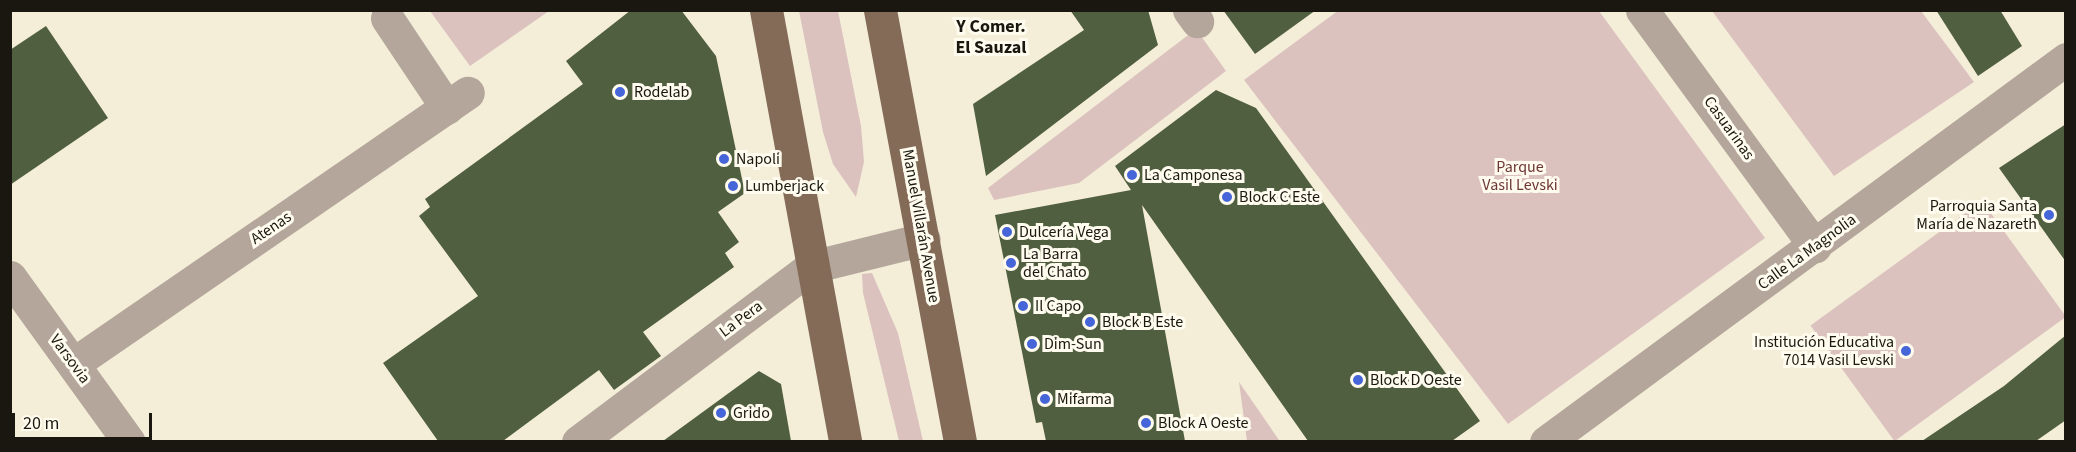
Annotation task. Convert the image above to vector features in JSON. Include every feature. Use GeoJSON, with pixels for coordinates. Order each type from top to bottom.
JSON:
{"type":"FeatureCollection","features":[{"type":"Feature","properties":{"kind":"main road"},"geometry":{"type":"LineString","coordinates":[[766,10],[811,267],[845,441]]}},
{"type":"Feature","properties":{"kind":"main road","name":"Manuel Villarán Avenue"},"geometry":{"type":"LineString","coordinates":[[880,10],[960,441]]}},
{"type":"Feature","properties":{"kind":"street","name":"Casuarinas"},"geometry":{"type":"LineString","coordinates":[[1642,10],[1815,246]]}},
{"type":"Feature","properties":{"kind":"street","name":"Atenas"},"geometry":{"type":"LineString","coordinates":[[73,364],[458,100],[387,18]]}},
{"type":"Feature","properties":{"kind":"street","name":"Calle La Magnolia"},"geometry":{"type":"LineString","coordinates":[[1546,441],[1815,246],[2066,59]]}},
{"type":"Feature","properties":{"kind":"street","name":"La Pera"},"geometry":{"type":"LineString","coordinates":[[579,441],[811,267],[924,239]]}},
{"type":"Feature","properties":{"kind":"street","name":"Varsovia"},"geometry":{"type":"LineString","coordinates":[[10,277],[129,441]]}},
{"type":"Feature","properties":{"kind":"green space","name":"Parque Vasil Levski"},"geometry":{"type":"Polygon","coordinates":[[[1339,10],[1599,11],[1765,238],[1508,424],[1244,80],[1339,10]]]}},
{"type":"Feature","properties":{"kind":"green space"},"geometry":{"type":"Polygon","coordinates":[[[430,11],[549,11],[470,66],[430,11]]]}},
{"type":"Feature","properties":{"kind":"green space"},"geometry":{"type":"Polygon","coordinates":[[[799,11],[838,11],[861,126],[864,162],[856,197],[833,164],[823,132],[799,11]]]}},
{"type":"Feature","properties":{"kind":"green space"},"geometry":{"type":"Polygon","coordinates":[[[1712,11],[1921,11],[1974,82],[1834,176],[1712,11]]]}},
{"type":"Feature","properties":{"kind":"green space"},"geometry":{"type":"Polygon","coordinates":[[[1196,29],[1226,71],[1079,183],[994,200],[988,188],[1196,29]]]}},
{"type":"Feature","properties":{"kind":"green space"},"geometry":{"type":"Polygon","coordinates":[[[1982,201],[2066,317],[1895,441],[1810,326],[1982,201]]]}},
{"type":"Feature","properties":{"kind":"green space"},"geometry":{"type":"Polygon","coordinates":[[[872,273],[898,333],[923,441],[899,441],[863,293],[862,274],[872,273]]]}},
{"type":"Feature","properties":{"kind":"green space"},"geometry":{"type":"Polygon","coordinates":[[[1239,382],[1279,440],[1247,441],[1239,382]]]}},
{"type":"Feature","properties":{"kind":"building"},"geometry":{"type":"Polygon","coordinates":[[[631,10],[681,10],[716,56],[745,193],[718,212],[739,242],[725,253],[734,267],[643,332],[661,356],[614,390],[599,370],[503,441],[438,441],[383,363],[478,296],[419,216],[430,207],[425,199],[583,84],[566,61],[631,10]]]}},
{"type":"Feature","properties":{"kind":"building"},"geometry":{"type":"Polygon","coordinates":[[[1070,10],[1148,10],[1158,45],[986,176],[973,104],[1084,30],[1070,10]]]}},
{"type":"Feature","properties":{"kind":"building"},"geometry":{"type":"Polygon","coordinates":[[[1223,10],[1316,10],[1255,54],[1223,10]]]}},
{"type":"Feature","properties":{"kind":"building"},"geometry":{"type":"Polygon","coordinates":[[[1936,10],[2000,10],[2022,46],[1978,76],[1936,10]]]}},
{"type":"Feature","properties":{"kind":"building"},"geometry":{"type":"Polygon","coordinates":[[[46,26],[108,118],[10,185],[10,50],[46,26]]]}},
{"type":"Feature","properties":{"kind":"building"},"geometry":{"type":"Polygon","coordinates":[[[1216,90],[1256,108],[1480,421],[1452,441],[1308,441],[1142,205],[1185,441],[1046,441],[1042,422],[1036,423],[995,215],[1131,190],[1115,166],[1216,90]]]}},
{"type":"Feature","properties":{"kind":"building","name":"Parroquia Santa María de Nazareth"},"geometry":{"type":"Polygon","coordinates":[[[2066,124],[2066,262],[1999,168],[2066,124]]]}},
{"type":"Feature","properties":{"kind":"building"},"geometry":{"type":"Polygon","coordinates":[[[2066,335],[2066,420],[2036,441],[1922,441],[2004,386],[2066,335]]]}},
{"type":"Feature","properties":{"kind":"building"},"geometry":{"type":"Polygon","coordinates":[[[759,371],[781,384],[791,441],[663,441],[759,371]]]}},
{"type":"Feature","properties":{"kind":"place","name":"Rodelab"},"geometry":{"type":"Point","coordinates":[620,92]}},
{"type":"Feature","properties":{"kind":"place","name":"Napoli"},"geometry":{"type":"Point","coordinates":[724,159]}},
{"type":"Feature","properties":{"kind":"place","name":"La Camponesa"},"geometry":{"type":"Point","coordinates":[1132,175]}},
{"type":"Feature","properties":{"kind":"place","name":"Lumberjack"},"geometry":{"type":"Point","coordinates":[733,186]}},
{"type":"Feature","properties":{"kind":"place","name":"Block C Este"},"geometry":{"type":"Point","coordinates":[1227,197]}},
{"type":"Feature","properties":{"kind":"place","name":"Parroquia Santa María de Nazareth"},"geometry":{"type":"Point","coordinates":[2049,215]}},
{"type":"Feature","properties":{"kind":"place","name":"Dulcería Vega"},"geometry":{"type":"Point","coordinates":[1007,232]}},
{"type":"Feature","properties":{"kind":"place","name":"La Barra del Chato"},"geometry":{"type":"Point","coordinates":[1011,263]}},
{"type":"Feature","properties":{"kind":"place","name":"Il Capo"},"geometry":{"type":"Point","coordinates":[1023,306]}},
{"type":"Feature","properties":{"kind":"place","name":"Block B Este"},"geometry":{"type":"Point","coordinates":[1090,322]}},
{"type":"Feature","properties":{"kind":"place","name":"Dim-Sun"},"geometry":{"type":"Point","coordinates":[1032,344]}},
{"type":"Feature","properties":{"kind":"place","name":"Institución Educativa 7014 Vasil Levski"},"geometry":{"type":"Point","coordinates":[1906,351]}},
{"type":"Feature","properties":{"kind":"place","name":"Block D Oeste"},"geometry":{"type":"Point","coordinates":[1358,380]}},
{"type":"Feature","properties":{"kind":"place","name":"Mifarma"},"geometry":{"type":"Point","coordinates":[1045,399]}},
{"type":"Feature","properties":{"kind":"place","name":"Grido"},"geometry":{"type":"Point","coordinates":[721,413]}},
{"type":"Feature","properties":{"kind":"place","name":"Block A Oeste"},"geometry":{"type":"Point","coordinates":[1146,423]}},
{"type":"Feature","properties":{"kind":"district","name":"Y Comer. El Sauzal"},"geometry":{"type":"Point","coordinates":[991,38]}}]}
